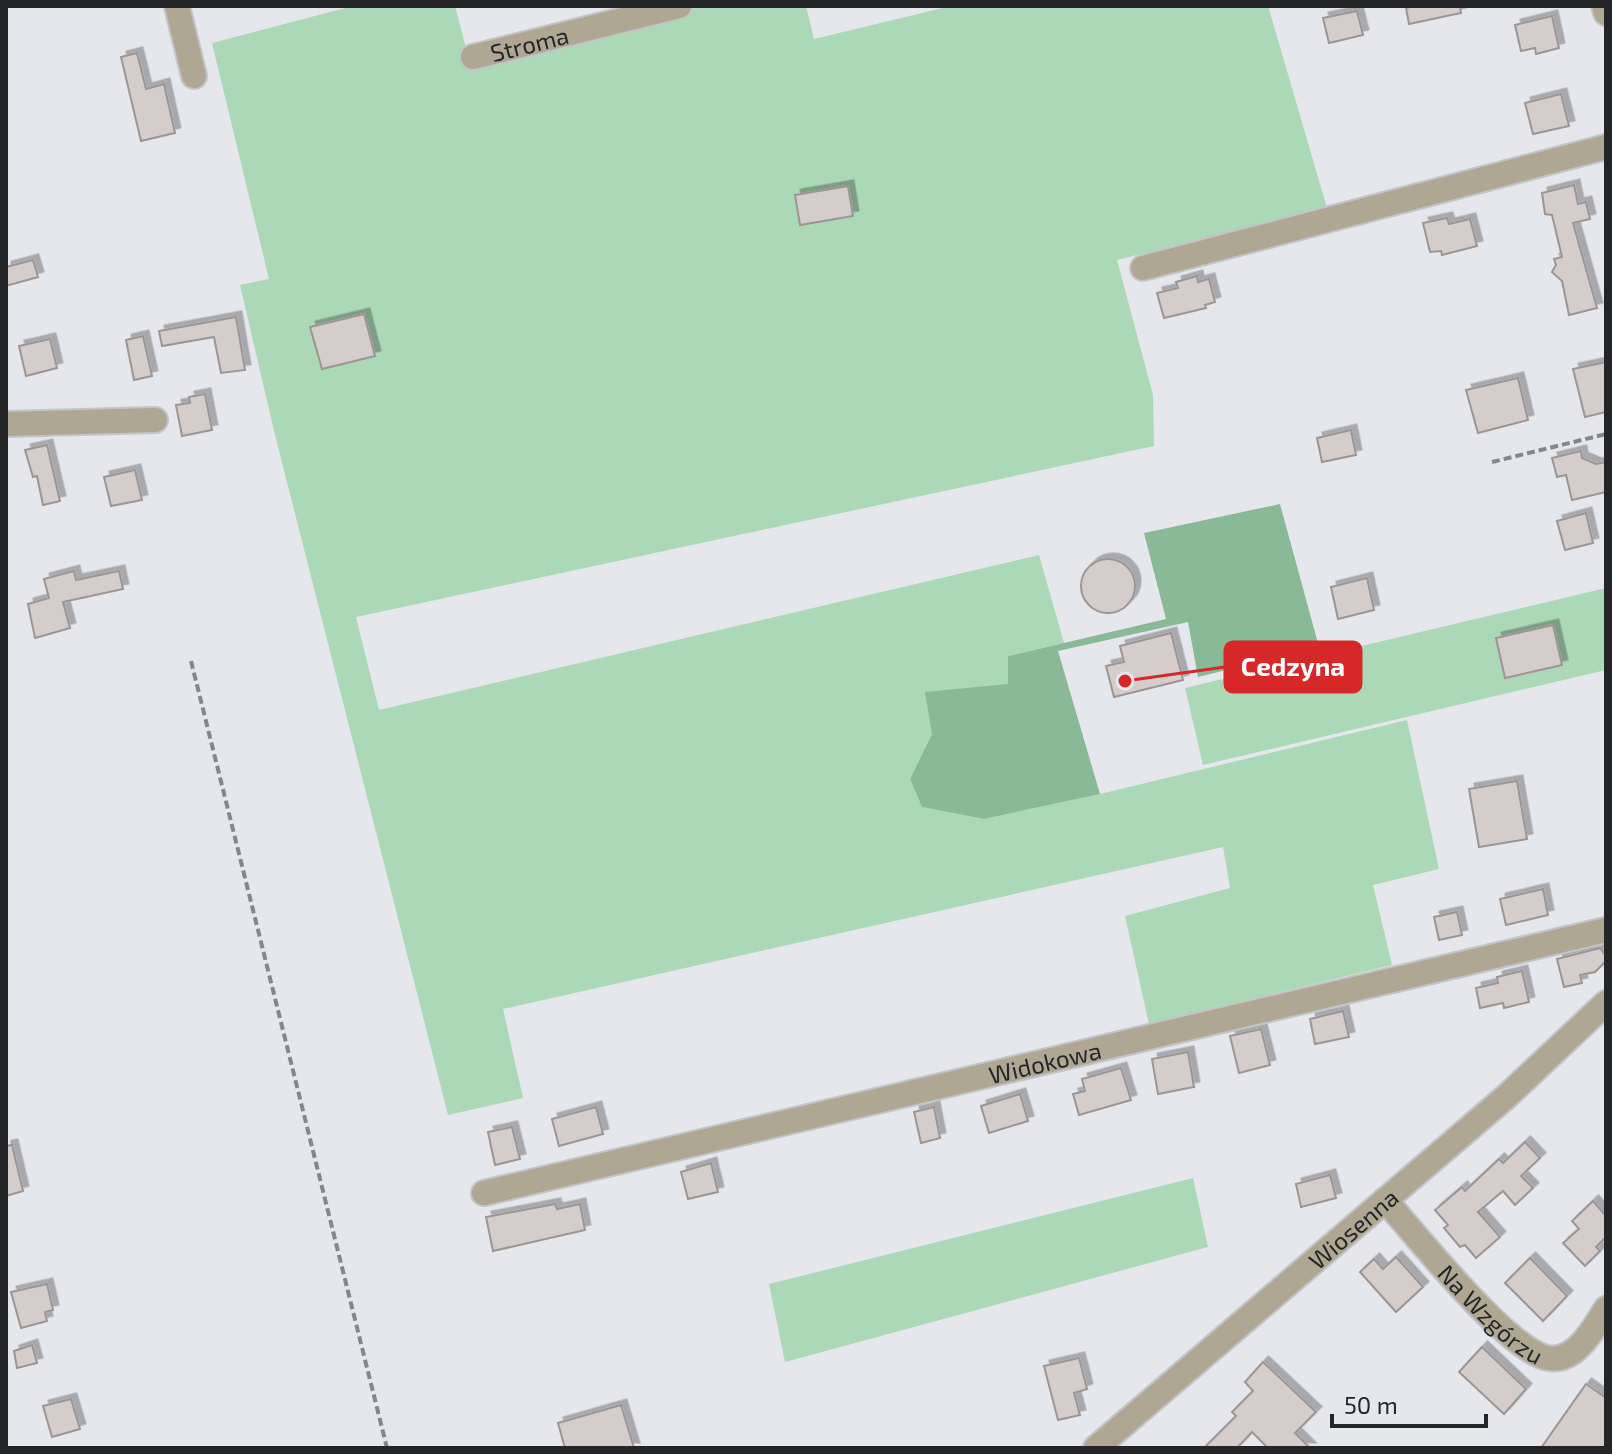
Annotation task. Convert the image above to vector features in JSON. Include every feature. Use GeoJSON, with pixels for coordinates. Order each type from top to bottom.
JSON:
{"type":"FeatureCollection","features":[{"type":"Feature","properties":{"kind":"street"},"geometry":{"type":"LineString","coordinates":[[177,6],[194,76]]}},
{"type":"Feature","properties":{"kind":"street","name":"Stroma"},"geometry":{"type":"LineString","coordinates":[[473,57],[679,6]]}},
{"type":"Feature","properties":{"kind":"street"},"geometry":{"type":"LineString","coordinates":[[1604,6],[1606,13]]}},
{"type":"Feature","properties":{"kind":"street"},"geometry":{"type":"LineString","coordinates":[[1143,268],[1606,147]]}},
{"type":"Feature","properties":{"kind":"street"},"geometry":{"type":"LineString","coordinates":[[6,424],[155,420]]}},
{"type":"Feature","properties":{"kind":"street","name":"Widokowa"},"geometry":{"type":"LineString","coordinates":[[484,1193],[1606,930]]}},
{"type":"Feature","properties":{"kind":"street","name":"Wiosenna"},"geometry":{"type":"LineString","coordinates":[[1096,1448],[1507,1096],[1606,1003]]}},
{"type":"Feature","properties":{"kind":"street","name":"Na Wzgórzu"},"geometry":{"type":"LineString","coordinates":[[1385,1200],[1500,1329],[1528,1350],[1550,1359],[1568,1354],[1586,1340],[1606,1309]]}},
{"type":"Feature","properties":{"kind":"path"},"geometry":{"type":"LineString","coordinates":[[1492,462],[1606,434]]}},
{"type":"Feature","properties":{"kind":"path"},"geometry":{"type":"LineString","coordinates":[[191,661],[387,1448]]}},
{"type":"Feature","properties":{"kind":"green space"},"geometry":{"type":"Polygon","coordinates":[[[353,6],[455,6],[466,48],[679,6],[806,6],[814,39],[951,6],[1268,6],[1327,208],[1117,260],[1153,395],[1154,446],[356,617],[379,710],[1039,555],[1064,643],[1008,656],[1008,684],[932,734],[910,779],[922,807],[984,819],[1407,720],[1439,869],[1373,885],[1392,965],[1149,1024],[1125,916],[1230,888],[1223,847],[503,1009],[523,1098],[448,1115],[275,435],[240,285],[269,279],[212,43],[353,6]]]}},
{"type":"Feature","properties":{"kind":"green space"},"geometry":{"type":"Polygon","coordinates":[[[1280,504],[1319,647],[1198,677],[1188,622],[1058,651],[1100,794],[984,819],[922,807],[910,779],[932,734],[925,692],[1008,684],[1008,656],[1166,619],[1144,533],[1280,504]]]}},
{"type":"Feature","properties":{"kind":"green space"},"geometry":{"type":"Polygon","coordinates":[[[1606,588],[1606,670],[1203,765],[1185,688],[1606,588]]]}},
{"type":"Feature","properties":{"kind":"green space"},"geometry":{"type":"Polygon","coordinates":[[[1193,1178],[1208,1247],[785,1362],[769,1284],[1193,1178]]]}},
{"type":"Feature","properties":{"kind":"building"},"geometry":{"type":"Polygon","coordinates":[[[1460,6],[1461,13],[1409,24],[1406,8],[1460,6]]]}},
{"type":"Feature","properties":{"kind":"building"},"geometry":{"type":"Polygon","coordinates":[[[1357,11],[1363,35],[1329,43],[1323,18],[1357,11]]]}},
{"type":"Feature","properties":{"kind":"building"},"geometry":{"type":"Polygon","coordinates":[[[1552,16],[1559,48],[1536,54],[1535,48],[1521,51],[1515,25],[1552,16]]]}},
{"type":"Feature","properties":{"kind":"building"},"geometry":{"type":"Polygon","coordinates":[[[137,53],[146,89],[164,84],[175,133],[141,141],[121,57],[137,53]]]}},
{"type":"Feature","properties":{"kind":"building"},"geometry":{"type":"Polygon","coordinates":[[[1561,94],[1569,126],[1533,134],[1525,103],[1561,94]]]}},
{"type":"Feature","properties":{"kind":"building"},"geometry":{"type":"Polygon","coordinates":[[[1574,185],[1578,204],[1586,202],[1590,219],[1573,223],[1597,308],[1569,315],[1562,281],[1552,272],[1556,265],[1554,259],[1562,257],[1552,215],[1545,214],[1542,193],[1574,185]]]}},
{"type":"Feature","properties":{"kind":"building"},"geometry":{"type":"Polygon","coordinates":[[[848,186],[853,216],[800,225],[795,195],[848,186]]]}},
{"type":"Feature","properties":{"kind":"building"},"geometry":{"type":"Polygon","coordinates":[[[1447,218],[1449,224],[1470,219],[1477,246],[1442,255],[1441,251],[1430,252],[1423,223],[1447,218]]]}},
{"type":"Feature","properties":{"kind":"building"},"geometry":{"type":"Polygon","coordinates":[[[33,260],[38,277],[6,286],[6,267],[33,260]]]}},
{"type":"Feature","properties":{"kind":"building"},"geometry":{"type":"Polygon","coordinates":[[[1197,276],[1198,282],[1209,279],[1215,302],[1205,305],[1206,308],[1164,318],[1157,293],[1178,288],[1176,282],[1197,276]]]}},
{"type":"Feature","properties":{"kind":"building"},"geometry":{"type":"Polygon","coordinates":[[[364,314],[375,356],[322,369],[310,327],[364,314]]]}},
{"type":"Feature","properties":{"kind":"building"},"geometry":{"type":"Polygon","coordinates":[[[236,317],[245,370],[221,373],[214,337],[162,346],[159,331],[236,317]]]}},
{"type":"Feature","properties":{"kind":"building"},"geometry":{"type":"Polygon","coordinates":[[[143,336],[152,376],[134,380],[126,340],[143,336]]]}},
{"type":"Feature","properties":{"kind":"building"},"geometry":{"type":"Polygon","coordinates":[[[50,339],[57,368],[26,376],[19,346],[50,339]]]}},
{"type":"Feature","properties":{"kind":"building"},"geometry":{"type":"Polygon","coordinates":[[[1606,362],[1606,412],[1585,417],[1573,369],[1606,362]]]}},
{"type":"Feature","properties":{"kind":"building"},"geometry":{"type":"Polygon","coordinates":[[[1518,378],[1528,420],[1478,433],[1466,390],[1518,378]]]}},
{"type":"Feature","properties":{"kind":"building"},"geometry":{"type":"Polygon","coordinates":[[[205,394],[212,430],[182,436],[176,405],[190,403],[189,397],[205,394]]]}},
{"type":"Feature","properties":{"kind":"building"},"geometry":{"type":"Polygon","coordinates":[[[1351,430],[1356,455],[1322,462],[1317,438],[1351,430]]]}},
{"type":"Feature","properties":{"kind":"building"},"geometry":{"type":"Polygon","coordinates":[[[47,445],[60,501],[43,505],[37,476],[33,477],[25,450],[47,445]]]}},
{"type":"Feature","properties":{"kind":"building"},"geometry":{"type":"Polygon","coordinates":[[[1581,451],[1582,458],[1596,464],[1606,462],[1606,492],[1572,500],[1566,475],[1557,477],[1552,458],[1581,451]]]}},
{"type":"Feature","properties":{"kind":"building"},"geometry":{"type":"Polygon","coordinates":[[[135,470],[142,500],[111,506],[104,477],[135,470]]]}},
{"type":"Feature","properties":{"kind":"building"},"geometry":{"type":"Polygon","coordinates":[[[1586,513],[1593,543],[1565,550],[1557,521],[1586,513]]]}},
{"type":"Feature","properties":{"kind":"building"},"geometry":{"type":"Polygon","coordinates":[[[1108,559],[1127,567],[1135,586],[1127,605],[1108,613],[1089,605],[1081,586],[1089,567],[1108,559]]]}},
{"type":"Feature","properties":{"kind":"building"},"geometry":{"type":"Polygon","coordinates":[[[74,571],[76,580],[119,571],[123,589],[63,602],[70,628],[35,638],[28,604],[49,598],[44,579],[74,571]]]}},
{"type":"Feature","properties":{"kind":"building"},"geometry":{"type":"Polygon","coordinates":[[[1367,578],[1374,610],[1338,619],[1331,587],[1367,578]]]}},
{"type":"Feature","properties":{"kind":"building"},"geometry":{"type":"Polygon","coordinates":[[[1553,625],[1562,665],[1505,678],[1496,638],[1553,625]]]}},
{"type":"Feature","properties":{"kind":"building"},"geometry":{"type":"Polygon","coordinates":[[[1171,633],[1183,680],[1114,697],[1106,666],[1124,662],[1120,646],[1171,633]]]}},
{"type":"Feature","properties":{"kind":"building"},"geometry":{"type":"Polygon","coordinates":[[[1517,781],[1527,839],[1479,847],[1469,789],[1517,781]]]}},
{"type":"Feature","properties":{"kind":"building"},"geometry":{"type":"Polygon","coordinates":[[[1543,889],[1548,915],[1506,925],[1500,899],[1543,889]]]}},
{"type":"Feature","properties":{"kind":"building"},"geometry":{"type":"Polygon","coordinates":[[[1457,912],[1462,935],[1439,940],[1434,917],[1457,912]]]}},
{"type":"Feature","properties":{"kind":"building"},"geometry":{"type":"Polygon","coordinates":[[[1600,948],[1606,961],[1595,972],[1580,975],[1582,983],[1564,987],[1557,959],[1600,948]]]}},
{"type":"Feature","properties":{"kind":"building"},"geometry":{"type":"Polygon","coordinates":[[[1522,971],[1529,1002],[1504,1008],[1503,1003],[1480,1008],[1476,988],[1498,983],[1497,977],[1522,971]]]}},
{"type":"Feature","properties":{"kind":"building"},"geometry":{"type":"Polygon","coordinates":[[[1343,1011],[1349,1037],[1315,1044],[1310,1019],[1343,1011]]]}},
{"type":"Feature","properties":{"kind":"building"},"geometry":{"type":"Polygon","coordinates":[[[1261,1029],[1270,1065],[1239,1073],[1230,1036],[1261,1029]]]}},
{"type":"Feature","properties":{"kind":"building"},"geometry":{"type":"Polygon","coordinates":[[[1188,1052],[1194,1087],[1158,1094],[1152,1059],[1188,1052]]]}},
{"type":"Feature","properties":{"kind":"building"},"geometry":{"type":"Polygon","coordinates":[[[1121,1068],[1131,1100],[1079,1115],[1073,1094],[1085,1091],[1082,1079],[1121,1068]]]}},
{"type":"Feature","properties":{"kind":"building"},"geometry":{"type":"Polygon","coordinates":[[[1020,1094],[1028,1121],[989,1133],[981,1106],[1020,1094]]]}},
{"type":"Feature","properties":{"kind":"building"},"geometry":{"type":"Polygon","coordinates":[[[596,1107],[603,1134],[559,1146],[552,1119],[596,1107]]]}},
{"type":"Feature","properties":{"kind":"building"},"geometry":{"type":"Polygon","coordinates":[[[934,1107],[940,1138],[921,1143],[914,1112],[934,1107]]]}},
{"type":"Feature","properties":{"kind":"building"},"geometry":{"type":"Polygon","coordinates":[[[512,1127],[520,1159],[495,1165],[488,1132],[512,1127]]]}},
{"type":"Feature","properties":{"kind":"building"},"geometry":{"type":"Polygon","coordinates":[[[1525,1142],[1540,1158],[1521,1176],[1533,1188],[1515,1205],[1503,1191],[1478,1212],[1500,1237],[1476,1258],[1465,1245],[1460,1247],[1444,1228],[1448,1225],[1435,1210],[1462,1187],[1465,1191],[1499,1159],[1503,1163],[1525,1142]]]}},
{"type":"Feature","properties":{"kind":"building"},"geometry":{"type":"Polygon","coordinates":[[[12,1145],[23,1191],[6,1196],[6,1146],[12,1145]]]}},
{"type":"Feature","properties":{"kind":"building"},"geometry":{"type":"Polygon","coordinates":[[[711,1163],[718,1192],[688,1199],[681,1172],[711,1163]]]}},
{"type":"Feature","properties":{"kind":"building"},"geometry":{"type":"Polygon","coordinates":[[[1330,1175],[1336,1198],[1301,1207],[1296,1184],[1330,1175]]]}},
{"type":"Feature","properties":{"kind":"building"},"geometry":{"type":"Polygon","coordinates":[[[1593,1201],[1606,1216],[1606,1237],[1596,1247],[1600,1251],[1585,1266],[1563,1243],[1579,1229],[1572,1221],[1593,1201]]]}},
{"type":"Feature","properties":{"kind":"building"},"geometry":{"type":"Polygon","coordinates":[[[555,1204],[557,1209],[580,1204],[585,1230],[493,1251],[486,1217],[555,1204]]]}},
{"type":"Feature","properties":{"kind":"building"},"geometry":{"type":"Polygon","coordinates":[[[1396,1257],[1423,1287],[1396,1312],[1360,1272],[1374,1259],[1383,1269],[1396,1257]]]}},
{"type":"Feature","properties":{"kind":"building"},"geometry":{"type":"Polygon","coordinates":[[[1530,1258],[1567,1296],[1543,1321],[1505,1283],[1530,1258]]]}},
{"type":"Feature","properties":{"kind":"building"},"geometry":{"type":"Polygon","coordinates":[[[47,1284],[53,1310],[45,1312],[47,1321],[21,1328],[11,1292],[47,1284]]]}},
{"type":"Feature","properties":{"kind":"building"},"geometry":{"type":"Polygon","coordinates":[[[32,1345],[37,1363],[17,1368],[14,1351],[32,1345]]]}},
{"type":"Feature","properties":{"kind":"building"},"geometry":{"type":"Polygon","coordinates":[[[1482,1347],[1526,1389],[1504,1414],[1459,1372],[1482,1347]]]}},
{"type":"Feature","properties":{"kind":"building"},"geometry":{"type":"Polygon","coordinates":[[[1079,1358],[1087,1389],[1074,1393],[1080,1415],[1058,1420],[1044,1366],[1079,1358]]]}},
{"type":"Feature","properties":{"kind":"building"},"geometry":{"type":"Polygon","coordinates":[[[1263,1362],[1316,1412],[1295,1433],[1310,1448],[1268,1448],[1252,1432],[1237,1448],[1204,1448],[1236,1416],[1232,1412],[1253,1391],[1245,1382],[1263,1362]]]}},
{"type":"Feature","properties":{"kind":"building"},"geometry":{"type":"Polygon","coordinates":[[[1586,1384],[1606,1398],[1606,1448],[1541,1448],[1586,1384]]]}},
{"type":"Feature","properties":{"kind":"building"},"geometry":{"type":"Polygon","coordinates":[[[71,1399],[80,1429],[52,1437],[43,1406],[71,1399]]]}},
{"type":"Feature","properties":{"kind":"building"},"geometry":{"type":"Polygon","coordinates":[[[621,1405],[634,1448],[565,1448],[558,1423],[621,1405]]]}},
{"type":"Feature","properties":{"kind":"place","name":"Cedzyna"},"geometry":{"type":"Point","coordinates":[1125,681]}}]}
